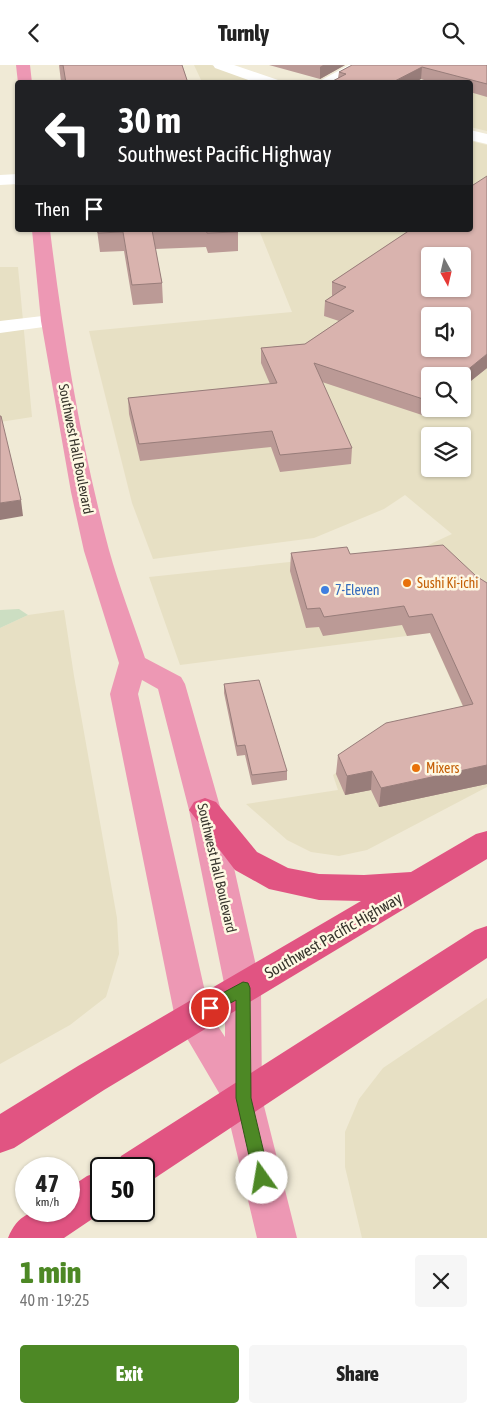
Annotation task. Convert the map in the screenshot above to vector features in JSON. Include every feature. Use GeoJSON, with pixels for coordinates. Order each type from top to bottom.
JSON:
{"type":"FeatureCollection","features":[{"type":"Feature","properties":{"kind":"highway"},"geometry":{"type":"LineString","coordinates":[[205,810],[246,861],[281,880],[319,887],[364,889],[418,885]]}},
{"type":"Feature","properties":{"kind":"highway","name":"Southwest Pacific Highway"},"geometry":{"type":"LineString","coordinates":[[0,1135],[487,843]]}},
{"type":"Feature","properties":{"kind":"highway"},"geometry":{"type":"LineString","coordinates":[[153,1157],[487,940]]}},
{"type":"Feature","properties":{"kind":"highway"},"geometry":{"type":"LineString","coordinates":[[28,1238],[90,1197]]}},
{"type":"Feature","properties":{"kind":"main road"},"geometry":{"type":"LineString","coordinates":[[23,65],[25,80]]}},
{"type":"Feature","properties":{"kind":"main road","name":"Southwest Hall Boulevard"},"geometry":{"type":"LineString","coordinates":[[41,232],[51,321],[91,525],[97,551],[133,663],[124,694],[193,1018],[244,1098]]}},
{"type":"Feature","properties":{"kind":"main road","name":"Southwest Hall Boulevard"},"geometry":{"type":"LineString","coordinates":[[133,663],[171,684],[205,810],[243,988],[244,1098],[277,1238]]}},
{"type":"Feature","properties":{"kind":"street"},"geometry":{"type":"LineString","coordinates":[[220,65],[264,80]]}},
{"type":"Feature","properties":{"kind":"street"},"geometry":{"type":"LineString","coordinates":[[329,80],[360,65]]}},
{"type":"Feature","properties":{"kind":"street"},"geometry":{"type":"LineString","coordinates":[[473,136],[487,139]]}},
{"type":"Feature","properties":{"kind":"street"},"geometry":{"type":"LineString","coordinates":[[0,180],[15,179]]}},
{"type":"Feature","properties":{"kind":"street"},"geometry":{"type":"LineString","coordinates":[[0,327],[51,321]]}},
{"type":"Feature","properties":{"kind":"shaded area"},"geometry":{"type":"Polygon","coordinates":[[[194,65],[211,65],[251,80],[201,80],[194,65]]]}},
{"type":"Feature","properties":{"kind":"shaded area"},"geometry":{"type":"Polygon","coordinates":[[[464,65],[487,65],[487,131],[473,128],[473,80],[436,80],[464,65]]]}},
{"type":"Feature","properties":{"kind":"shaded area"},"geometry":{"type":"Polygon","coordinates":[[[473,142],[487,145],[487,787],[367,850],[339,856],[311,852],[287,840],[246,804],[338,790],[333,775],[380,740],[469,721],[430,633],[180,665],[149,577],[422,548],[452,534],[405,495],[384,509],[314,538],[153,559],[132,503],[89,331],[292,312],[260,232],[473,232],[473,142]]]}},
{"type":"Feature","properties":{"kind":"shaded area"},"geometry":{"type":"Polygon","coordinates":[[[0,267],[18,267],[32,417],[0,422],[0,267]]]}},
{"type":"Feature","properties":{"kind":"shaded area"},"geometry":{"type":"Polygon","coordinates":[[[64,610],[117,918],[119,954],[106,997],[70,1025],[0,1064],[0,628],[28,615],[64,610]]]}},
{"type":"Feature","properties":{"kind":"shaded area"},"geometry":{"type":"Polygon","coordinates":[[[487,998],[487,1238],[362,1238],[345,1167],[345,1132],[359,1099],[383,1068],[487,998]]]}},
{"type":"Feature","properties":{"kind":"green space"},"geometry":{"type":"Polygon","coordinates":[[[19,609],[28,615],[0,628],[0,610],[19,609]]]}},
{"type":"Feature","properties":{"kind":"building"},"geometry":{"type":"Polygon","coordinates":[[[63,65],[182,65],[187,80],[66,80],[63,65]]]}},
{"type":"Feature","properties":{"kind":"building"},"geometry":{"type":"Polygon","coordinates":[[[352,65],[487,65],[487,84],[422,67],[397,80],[335,80],[346,74],[339,72],[352,65]]]}},
{"type":"Feature","properties":{"kind":"building"},"geometry":{"type":"Polygon","coordinates":[[[487,176],[487,354],[471,367],[421,367],[421,398],[314,363],[352,448],[280,455],[272,431],[139,444],[128,398],[277,383],[261,348],[305,344],[354,311],[325,301],[346,287],[332,282],[407,232],[473,232],[473,185],[487,176]]]}},
{"type":"Feature","properties":{"kind":"building"},"geometry":{"type":"Polygon","coordinates":[[[123,232],[152,232],[162,283],[132,285],[123,232]]]}},
{"type":"Feature","properties":{"kind":"building"},"geometry":{"type":"Polygon","coordinates":[[[207,232],[238,232],[207,233],[207,232]]]}},
{"type":"Feature","properties":{"kind":"building"},"geometry":{"type":"Polygon","coordinates":[[[0,416],[21,500],[0,503],[0,416]]]}},
{"type":"Feature","properties":{"kind":"building"},"geometry":{"type":"Polygon","coordinates":[[[443,545],[476,576],[487,583],[487,765],[381,788],[372,771],[347,776],[338,755],[386,723],[473,704],[432,614],[409,617],[404,606],[324,617],[320,608],[307,609],[291,553],[347,547],[350,554],[443,545]]]}},
{"type":"Feature","properties":{"kind":"building"},"geometry":{"type":"Polygon","coordinates":[[[259,680],[287,771],[252,775],[245,745],[237,746],[224,684],[259,680]]]}},
{"type":"Feature","properties":{"kind":"place","name":"Sushi Ki-ichi"},"geometry":{"type":"Point","coordinates":[407,583]}},
{"type":"Feature","properties":{"kind":"place","name":"7-Eleven"},"geometry":{"type":"Point","coordinates":[325,590]}},
{"type":"Feature","properties":{"kind":"place","name":"Mixers"},"geometry":{"type":"Point","coordinates":[416,768]}},
{"type":"Feature","properties":{"kind":"route"},"geometry":{"type":"LineString","coordinates":[[210,1008],[243,988],[244,1098],[262,1178]]}}]}
